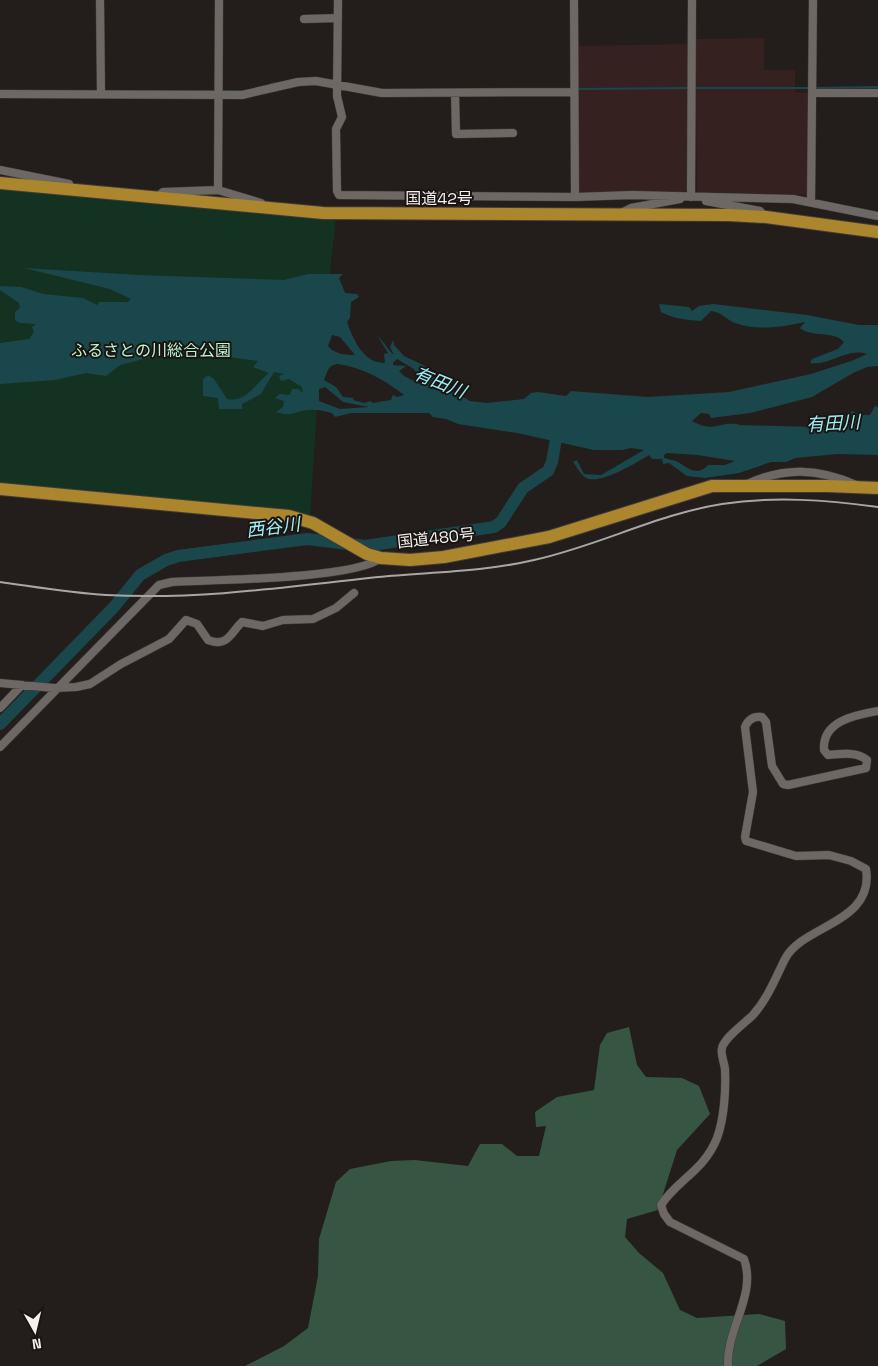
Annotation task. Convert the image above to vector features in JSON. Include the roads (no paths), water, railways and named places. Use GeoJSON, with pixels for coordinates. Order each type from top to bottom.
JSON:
{"type":"FeatureCollection","features":[{"type":"Feature","properties":{"kind":"highway","name":"国道42号"},"geometry":{"type":"LineString","coordinates":[[0,183],[265,209],[367,214],[692,214],[766,217],[878,232]]}},
{"type":"Feature","properties":{"kind":"highway","name":"国道480号"},"geometry":{"type":"LineString","coordinates":[[0,489],[289,516],[320,527],[362,551],[381,558],[402,560],[430,559],[523,543],[599,522],[712,486],[878,488]]}},
{"type":"Feature","properties":{"kind":"street"},"geometry":{"type":"LineString","coordinates":[[100,0],[100,94]]}},
{"type":"Feature","properties":{"kind":"street"},"geometry":{"type":"LineString","coordinates":[[218,190],[219,0]]}},
{"type":"Feature","properties":{"kind":"street"},"geometry":{"type":"LineString","coordinates":[[338,0],[337,96],[342,117],[336,129],[337,191],[339,195],[574,197],[632,195],[793,198],[878,216]]}},
{"type":"Feature","properties":{"kind":"street"},"geometry":{"type":"LineString","coordinates":[[574,0],[574,197]]}},
{"type":"Feature","properties":{"kind":"street"},"geometry":{"type":"LineString","coordinates":[[691,197],[692,0]]}},
{"type":"Feature","properties":{"kind":"street"},"geometry":{"type":"LineString","coordinates":[[811,202],[813,0]]}},
{"type":"Feature","properties":{"kind":"street"},"geometry":{"type":"LineString","coordinates":[[304,19],[338,18]]}},
{"type":"Feature","properties":{"kind":"street"},"geometry":{"type":"LineString","coordinates":[[0,94],[247,94],[304,82],[338,85],[382,94],[574,92]]}},
{"type":"Feature","properties":{"kind":"street"},"geometry":{"type":"LineString","coordinates":[[455,93],[456,134],[514,132]]}},
{"type":"Feature","properties":{"kind":"street"},"geometry":{"type":"LineString","coordinates":[[812,93],[878,93]]}},
{"type":"Feature","properties":{"kind":"street"},"geometry":{"type":"LineString","coordinates":[[0,170],[74,185],[75,191]]}},
{"type":"Feature","properties":{"kind":"street"},"geometry":{"type":"LineString","coordinates":[[156,199],[158,194],[163,192],[218,190],[263,204],[265,209]]}},
{"type":"Feature","properties":{"kind":"street"},"geometry":{"type":"LineString","coordinates":[[620,214],[631,208],[691,197],[760,210],[766,217]]}},
{"type":"Feature","properties":{"kind":"street"},"geometry":{"type":"LineString","coordinates":[[0,747],[56,688],[135,611],[154,588],[162,584],[275,578],[354,568],[372,563],[381,558]]}},
{"type":"Feature","properties":{"kind":"street"},"geometry":{"type":"LineString","coordinates":[[0,683],[56,688],[90,684],[121,664],[169,639],[186,620],[197,624],[208,640],[221,642],[232,637],[242,622],[263,626],[283,620],[313,619],[336,608],[354,593]]}},
{"type":"Feature","properties":{"kind":"street"},"geometry":{"type":"LineString","coordinates":[[0,708],[24,685]]}},
{"type":"Feature","properties":{"kind":"street"},"geometry":{"type":"LineString","coordinates":[[728,1366],[732,1334],[748,1283],[748,1269],[744,1259],[670,1222],[664,1214],[661,1205],[666,1197],[704,1162],[717,1138],[724,1094],[725,1070],[722,1048],[725,1042],[754,1014],[773,987],[791,950],[852,911],[866,886],[867,878],[866,869],[851,861],[829,855],[796,856],[746,841],[745,837],[753,792],[745,728],[747,722],[754,717],[762,717],[766,722],[772,766],[783,784],[788,785],[866,768],[867,760],[864,757],[850,754],[828,755],[824,750],[823,742],[827,732],[834,725],[858,714],[878,711]]}},
{"type":"Feature","properties":{"kind":"water","name":"有田川"},"geometry":{"type":"Polygon","coordinates":[[[24,268],[139,275],[284,280],[308,274],[343,274],[339,278],[345,293],[357,294],[359,297],[351,302],[350,318],[347,322],[352,336],[365,355],[377,362],[385,363],[384,354],[388,353],[377,335],[394,355],[390,347],[393,340],[394,345],[404,356],[425,366],[431,375],[454,392],[470,401],[486,403],[524,399],[531,393],[538,392],[566,396],[571,391],[648,397],[729,392],[811,374],[867,354],[860,352],[852,353],[825,362],[810,363],[812,359],[838,349],[844,342],[834,336],[805,331],[800,328],[805,322],[779,327],[752,327],[735,323],[711,311],[701,321],[686,320],[661,312],[659,304],[689,307],[692,311],[699,306],[713,304],[807,315],[859,325],[878,325],[878,366],[867,367],[853,373],[812,397],[750,413],[711,418],[709,414],[701,413],[692,421],[700,425],[712,427],[733,424],[812,427],[835,422],[853,411],[858,415],[870,415],[875,406],[878,407],[878,455],[838,454],[795,458],[786,462],[771,462],[739,473],[705,478],[687,476],[669,463],[663,464],[662,459],[652,459],[649,455],[609,476],[592,479],[586,478],[573,462],[577,460],[584,474],[601,475],[644,450],[631,448],[622,450],[594,450],[517,433],[458,424],[446,419],[433,417],[429,413],[351,413],[335,417],[332,413],[314,410],[290,414],[276,412],[283,407],[284,401],[275,398],[280,394],[290,395],[292,389],[298,389],[303,393],[302,387],[289,379],[281,381],[279,376],[284,374],[274,372],[261,394],[242,404],[242,409],[219,409],[218,398],[203,396],[203,379],[208,375],[214,379],[227,399],[234,399],[245,395],[269,373],[253,367],[258,361],[202,353],[204,349],[190,353],[183,349],[120,365],[106,376],[86,373],[55,380],[0,384],[0,343],[29,339],[34,332],[32,327],[36,324],[20,323],[15,320],[15,312],[20,308],[19,303],[0,290],[0,286],[21,287],[44,294],[83,298],[97,305],[99,302],[128,302],[131,299],[110,289],[24,268]],[[332,335],[328,346],[337,352],[355,355],[340,337],[332,335]],[[397,359],[393,365],[406,366],[399,371],[404,376],[422,385],[414,369],[397,359]],[[337,364],[331,366],[324,380],[336,387],[343,397],[354,398],[353,400],[364,403],[371,401],[372,403],[391,400],[393,395],[397,397],[404,395],[381,379],[364,371],[337,364]],[[325,387],[319,389],[319,401],[340,409],[369,407],[343,402],[325,387]],[[667,453],[664,455],[664,458],[676,461],[696,471],[704,469],[708,465],[725,465],[735,461],[698,455],[667,453]]]}},
{"type":"Feature","properties":{"kind":"waterway"},"geometry":{"type":"LineString","coordinates":[[271,84],[311,78]]}},
{"type":"Feature","properties":{"kind":"waterway"},"geometry":{"type":"LineString","coordinates":[[316,78],[336,81]]}},
{"type":"Feature","properties":{"kind":"waterway"},"geometry":{"type":"LineString","coordinates":[[814,88],[878,87]]}},
{"type":"Feature","properties":{"kind":"waterway"},"geometry":{"type":"LineString","coordinates":[[577,89],[690,88]]}},
{"type":"Feature","properties":{"kind":"waterway"},"geometry":{"type":"LineString","coordinates":[[694,88],[810,88]]}},
{"type":"Feature","properties":{"kind":"waterway"},"geometry":{"type":"LineString","coordinates":[[62,91],[98,91]]}},
{"type":"Feature","properties":{"kind":"waterway"},"geometry":{"type":"LineString","coordinates":[[102,91],[215,91]]}},
{"type":"Feature","properties":{"kind":"waterway"},"geometry":{"type":"LineString","coordinates":[[220,91],[243,91]]}},
{"type":"Feature","properties":{"kind":"waterway","name":"西谷川"},"geometry":{"type":"LineString","coordinates":[[0,724],[114,607],[140,575],[166,560],[178,556],[307,539],[365,546],[494,527],[501,522],[523,488],[548,471],[552,462],[558,427]]}},
{"type":"Feature","properties":{"kind":"railway"},"geometry":{"type":"LineString","coordinates":[[0,582],[106,595],[175,596],[243,592],[515,564],[581,547],[675,515],[722,504],[761,500],[800,500],[878,507]]}},
{"type":"Feature","properties":{"kind":"park label","name":"ふるさとの川総合公園"},"geometry":{"type":"Point","coordinates":[151,350]}}]}
